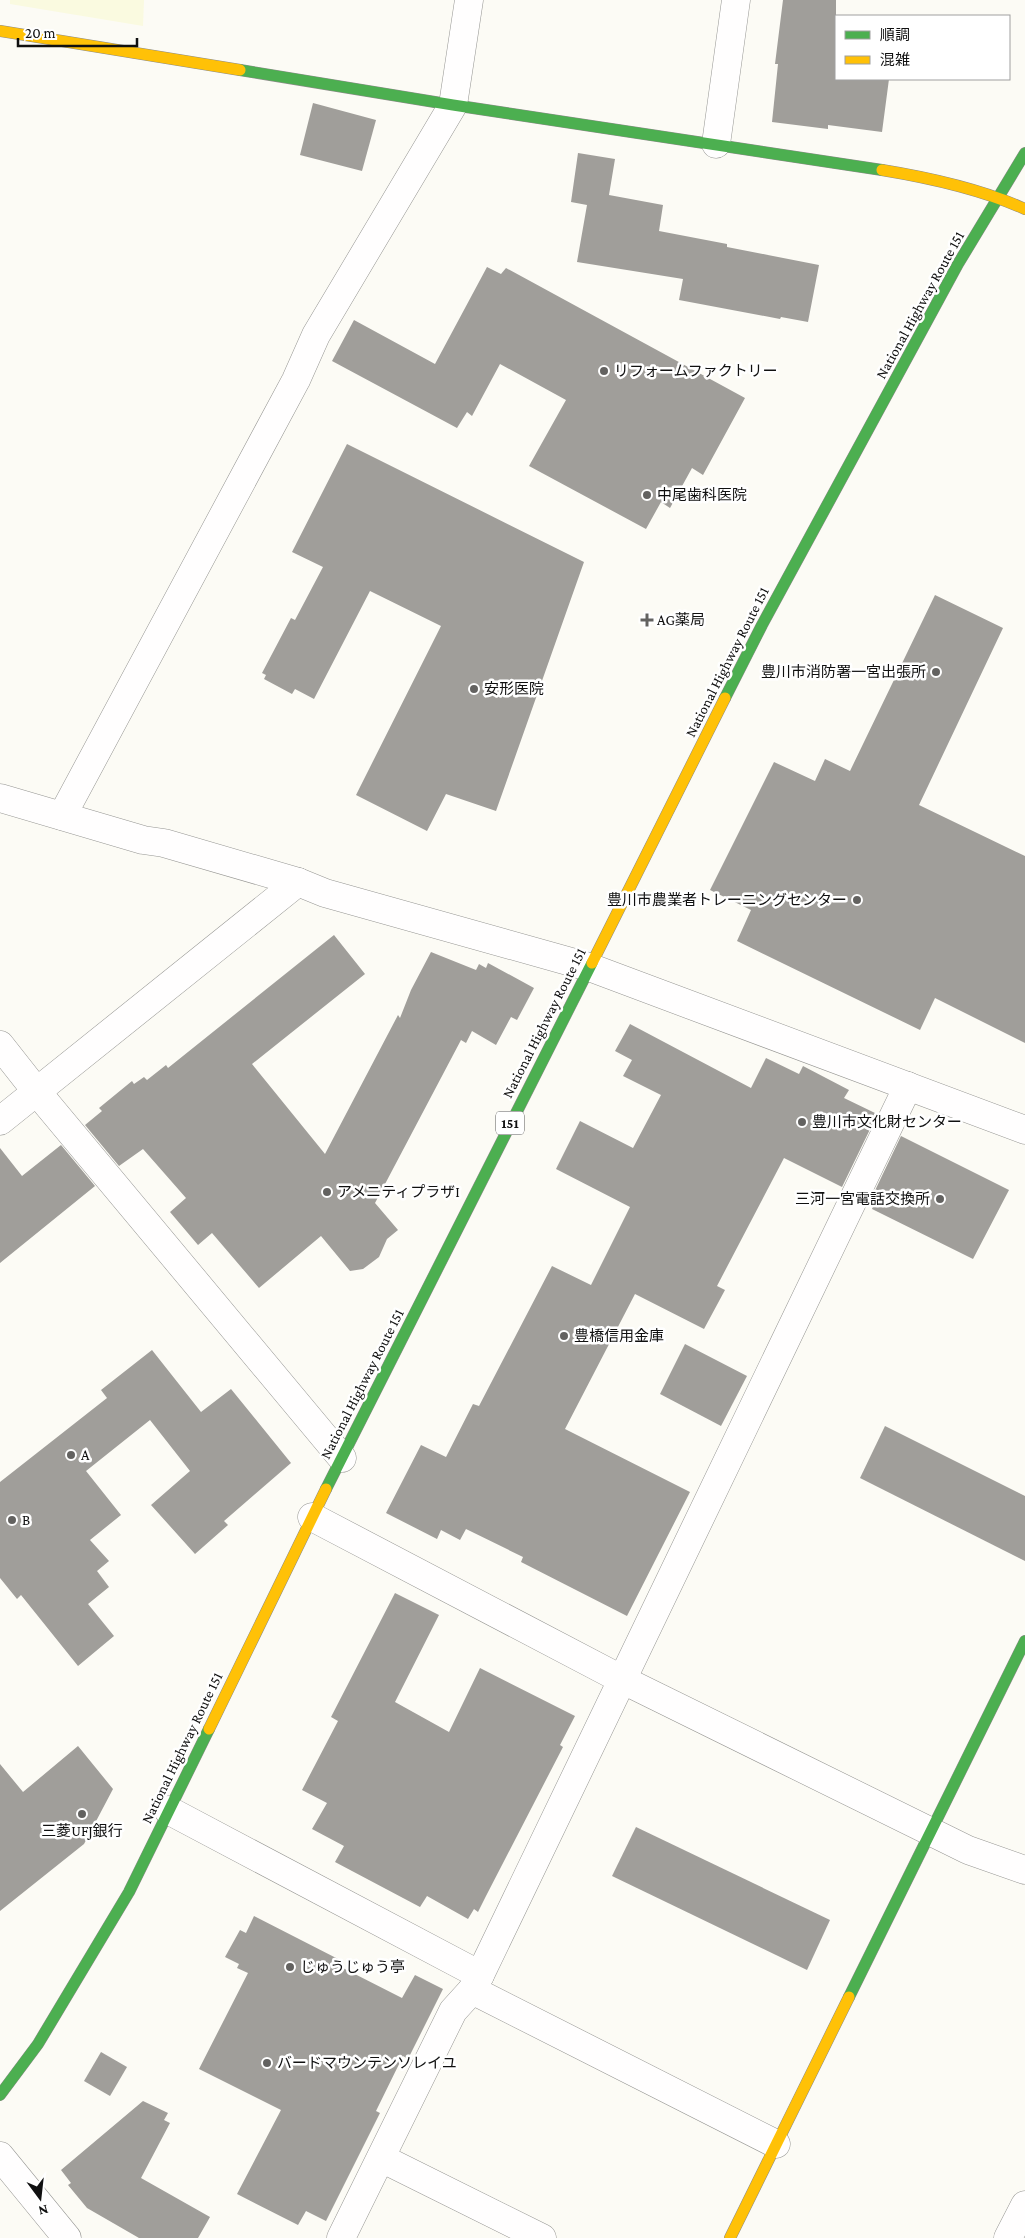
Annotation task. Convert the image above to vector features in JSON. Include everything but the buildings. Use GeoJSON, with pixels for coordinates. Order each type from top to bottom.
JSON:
{"type":"FeatureCollection","features":[{"type":"Feature","properties":{"kind":"main road"},"geometry":{"type":"LineString","coordinates":[[0,31],[452,105],[914,175],[999,197],[1025,209]]}},
{"type":"Feature","properties":{"kind":"main road","name":"National Highway Route 151"},"geometry":{"type":"LineString","coordinates":[[0,2095],[38,2044],[128,1892],[312,1517],[762,625],[958,264],[1025,153]]}},
{"type":"Feature","properties":{"kind":"main road"},"geometry":{"type":"LineString","coordinates":[[730,2238],[1025,1640]]}},
{"type":"Feature","properties":{"kind":"street"},"geometry":{"type":"LineString","coordinates":[[62,816],[296,380],[316,335],[452,105],[469,0]]}},
{"type":"Feature","properties":{"kind":"street"},"geometry":{"type":"LineString","coordinates":[[716,144],[736,0]]}},
{"type":"Feature","properties":{"kind":"street"},"geometry":{"type":"LineString","coordinates":[[0,798],[298,882],[325,893],[589,967],[1025,1130]]}},
{"type":"Feature","properties":{"kind":"street"},"geometry":{"type":"LineString","coordinates":[[0,1121],[298,882]]}},
{"type":"Feature","properties":{"kind":"street"},"geometry":{"type":"LineString","coordinates":[[0,1045],[342,1458]]}},
{"type":"Feature","properties":{"kind":"street"},"geometry":{"type":"LineString","coordinates":[[341,2238],[453,2011],[476,1982],[908,1086]]}},
{"type":"Feature","properties":{"kind":"street"},"geometry":{"type":"LineString","coordinates":[[312,1517],[623,1680],[968,1850],[1025,1870]]}},
{"type":"Feature","properties":{"kind":"street"},"geometry":{"type":"LineString","coordinates":[[168,1810],[476,1982],[776,2144]]}},
{"type":"Feature","properties":{"kind":"street"},"geometry":{"type":"LineString","coordinates":[[0,2156],[68,2238]]}},
{"type":"Feature","properties":{"kind":"street"},"geometry":{"type":"LineString","coordinates":[[381,2158],[542,2238]]}},
{"type":"Feature","properties":{"kind":"street"},"geometry":{"type":"LineString","coordinates":[[1008,2238],[1024,2208]]}},
{"type":"Feature","properties":{"kind":"green space"},"geometry":{"type":"Polygon","coordinates":[[[10,0],[144,0],[143,26],[10,4],[10,0]]]}},
{"type":"Feature","properties":{"kind":"traffic: fast"},"geometry":{"type":"LineString","coordinates":[[240,70],[453,105],[882,170]]}},
{"type":"Feature","properties":{"kind":"traffic: fast"},"geometry":{"type":"LineString","coordinates":[[725,698],[762,625],[958,264],[1025,153]]}},
{"type":"Feature","properties":{"kind":"traffic: fast"},"geometry":{"type":"LineString","coordinates":[[326,1489],[592,963]]}},
{"type":"Feature","properties":{"kind":"traffic: fast"},"geometry":{"type":"LineString","coordinates":[[849,1997],[1025,1641]]}},
{"type":"Feature","properties":{"kind":"traffic: fast"},"geometry":{"type":"LineString","coordinates":[[0,2095],[38,2044],[129,1892],[209,1729]]}},
{"type":"Feature","properties":{"kind":"traffic: slow"},"geometry":{"type":"LineString","coordinates":[[0,31],[240,70]]}},
{"type":"Feature","properties":{"kind":"traffic: slow"},"geometry":{"type":"LineString","coordinates":[[882,170],[955,185],[1025,209]]}},
{"type":"Feature","properties":{"kind":"traffic: slow"},"geometry":{"type":"LineString","coordinates":[[592,963],[725,698]]}},
{"type":"Feature","properties":{"kind":"traffic: slow"},"geometry":{"type":"LineString","coordinates":[[209,1729],[326,1489]]}},
{"type":"Feature","properties":{"kind":"traffic: slow"},"geometry":{"type":"LineString","coordinates":[[730,2238],[849,1997]]}},
{"type":"Feature","properties":{"kind":"place","name":"リフォームファクトリー"},"geometry":{"type":"Point","coordinates":[604,371]}},
{"type":"Feature","properties":{"kind":"place","name":"中尾歯科医院"},"geometry":{"type":"Point","coordinates":[647,495]}},
{"type":"Feature","properties":{"kind":"place","name":"AG薬局"},"geometry":{"type":"Point","coordinates":[647,620]}},
{"type":"Feature","properties":{"kind":"place","name":"豊川市消防署一宮出張所"},"geometry":{"type":"Point","coordinates":[936,672]}},
{"type":"Feature","properties":{"kind":"place","name":"安形医院"},"geometry":{"type":"Point","coordinates":[474,689]}},
{"type":"Feature","properties":{"kind":"place","name":"豊川市農業者トレーニングセンター"},"geometry":{"type":"Point","coordinates":[857,900]}},
{"type":"Feature","properties":{"kind":"place","name":"豊川市文化財センター"},"geometry":{"type":"Point","coordinates":[802,1122]}},
{"type":"Feature","properties":{"kind":"place","name":"アメニティプラザI"},"geometry":{"type":"Point","coordinates":[327,1192]}},
{"type":"Feature","properties":{"kind":"place","name":"三河一宮電話交換所"},"geometry":{"type":"Point","coordinates":[940,1199]}},
{"type":"Feature","properties":{"kind":"place","name":"豊橋信用金庫"},"geometry":{"type":"Point","coordinates":[564,1336]}},
{"type":"Feature","properties":{"kind":"place","name":"A"},"geometry":{"type":"Point","coordinates":[71,1455]}},
{"type":"Feature","properties":{"kind":"place","name":"B"},"geometry":{"type":"Point","coordinates":[12,1520]}},
{"type":"Feature","properties":{"kind":"place","name":"三菱UFJ銀行"},"geometry":{"type":"Point","coordinates":[82,1814]}},
{"type":"Feature","properties":{"kind":"place","name":"じゅうじゅう亭"},"geometry":{"type":"Point","coordinates":[290,1967]}},
{"type":"Feature","properties":{"kind":"place","name":"バードマウンテンソレイユ"},"geometry":{"type":"Point","coordinates":[267,2063]}}]}
